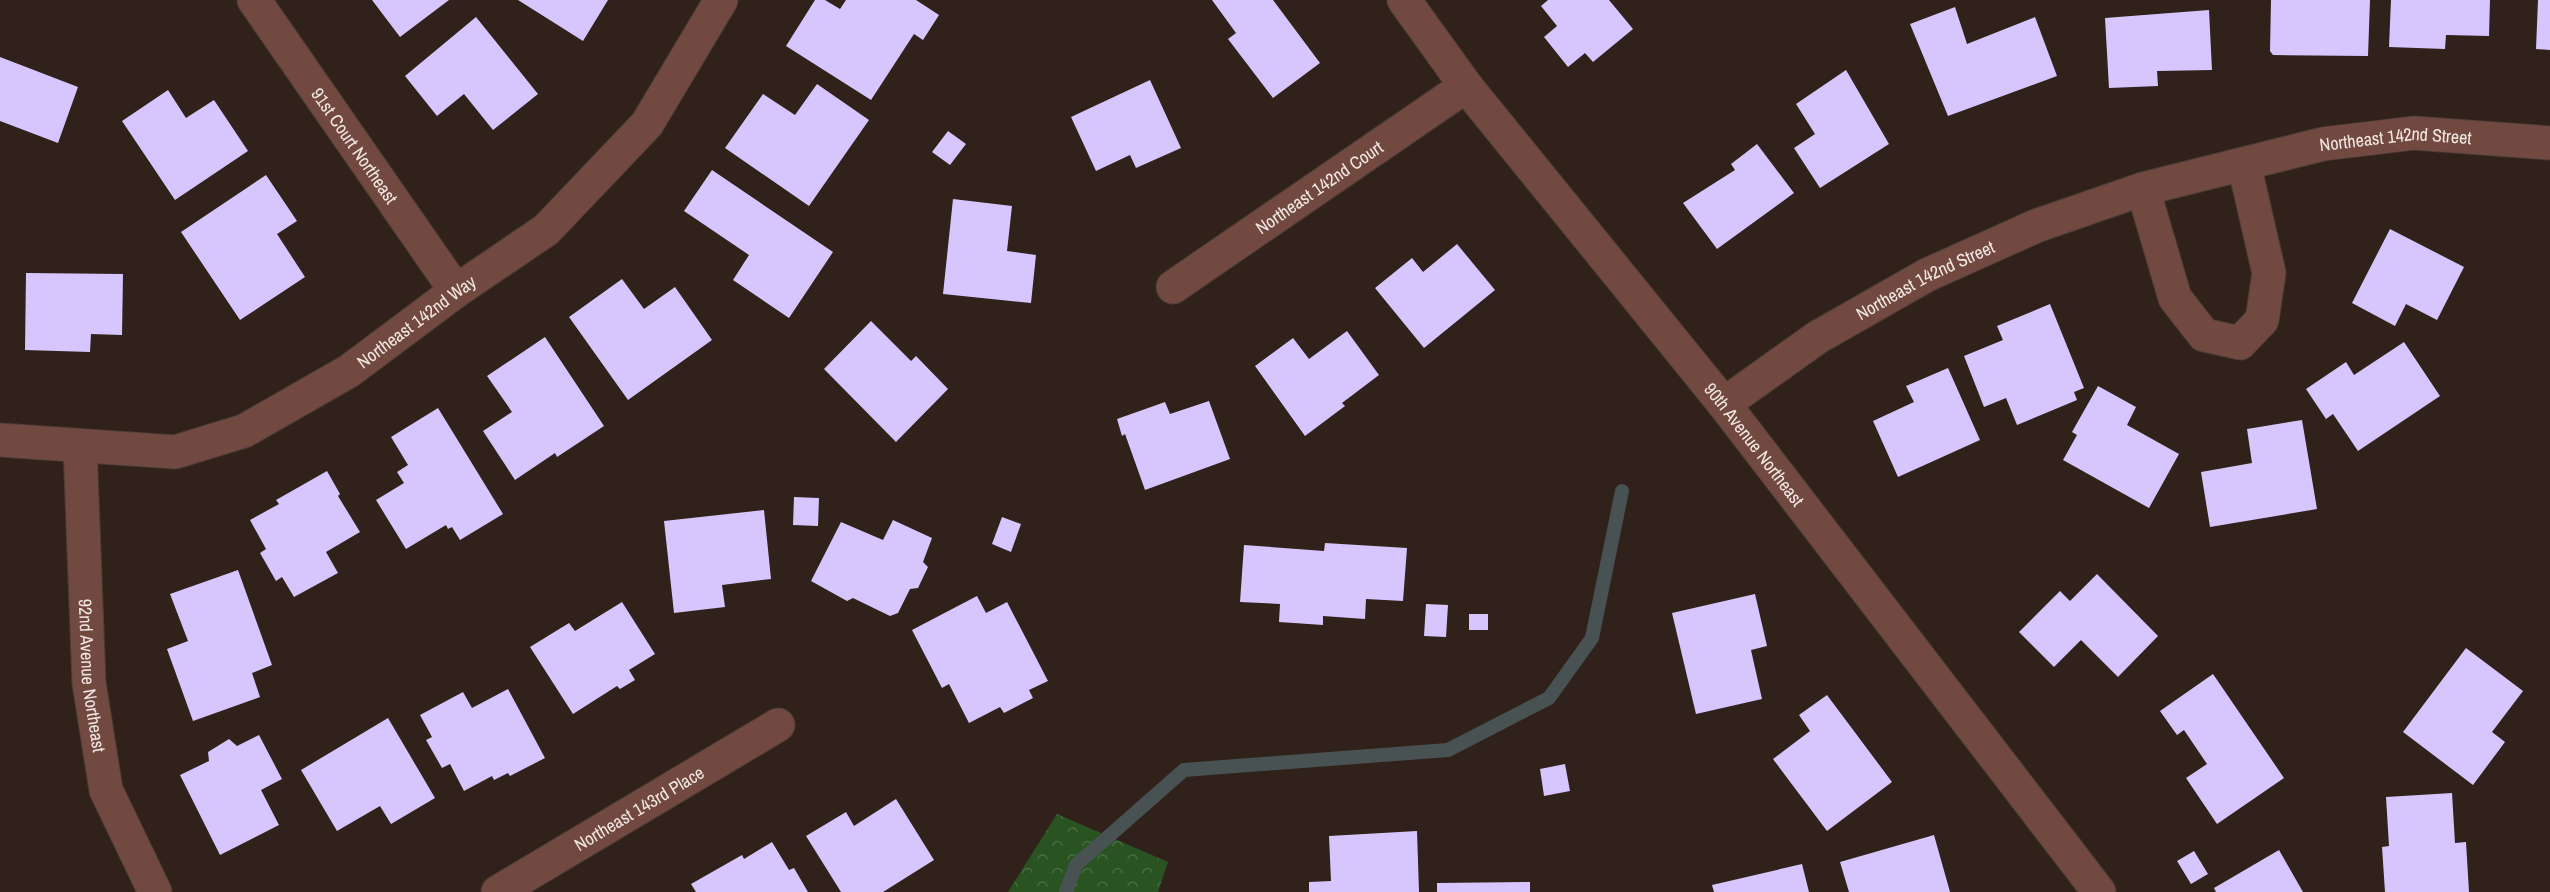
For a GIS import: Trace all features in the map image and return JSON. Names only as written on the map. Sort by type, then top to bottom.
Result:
[{"type":"street","name":"91st Court Northeast","points":[[254,0],[456,291]]},
{"type":"street","name":"Northeast 142nd Way","points":[[0,440],[175,452],[244,431],[349,371],[456,291],[546,230],[647,124],[721,0]]},
{"type":"street","name":"90th Avenue Northeast","points":[[1404,0],[1466,87],[1724,404],[2099,892]]},
{"type":"street","name":"Northeast 142nd Court","points":[[1173,287],[1466,87]]},
{"type":"street","name":"Northeast 142nd Street","points":[[1724,404],[1818,337],[1927,275],[2036,226],[2143,189],[2323,144],[2414,133],[2550,142]]},
{"type":"street","points":[[2143,189],[2175,298],[2204,335],[2240,343],[2262,320],[2269,273],[2244,164]]},
{"type":"street","name":"92nd Avenue Northeast","points":[[80,446],[89,683],[106,790],[155,892]]},
{"type":"street","name":"Northeast 143rd Place","points":[[498,892],[778,725]]},
{"type":"green space","points":[[1057,814],[1168,862],[1158,892],[1008,892]]},
{"type":"building","points":[[372,0],[449,0],[400,37]]},
{"type":"building","points":[[518,0],[608,0],[583,41]]},
{"type":"building","points":[[815,0],[825,0],[840,9],[846,0],[916,0],[939,15],[923,40],[914,34],[871,100],[786,46]]},
{"type":"building","points":[[1212,0],[1273,0],[1320,63],[1273,98],[1228,39],[1236,33]]},
{"type":"building","points":[[1548,0],[1609,0],[1633,29],[1593,62],[1585,53],[1568,67],[1544,37],[1557,26],[1541,6]]},
{"type":"building","points":[[2271,0],[2370,0],[2368,56],[2273,55],[2270,51]]},
{"type":"building","points":[[2391,0],[2490,0],[2489,36],[2446,35],[2445,49],[2389,47]]},
{"type":"building","points":[[2538,0],[2550,0],[2550,50],[2536,49]]},
{"type":"building","points":[[1955,7],[1967,44],[2035,17],[2057,76],[1948,116],[1910,24]]},
{"type":"building","points":[[2209,10],[2212,70],[2157,71],[2158,86],[2109,88],[2105,18]]},
{"type":"building","points":[[476,17],[538,94],[493,130],[464,94],[437,116],[405,76]]},
{"type":"building","points":[[0,57],[78,87],[58,143],[0,121]]},
{"type":"building","points":[[1846,70],[1889,144],[1820,188],[1794,148],[1815,134],[1796,104]]},
{"type":"building","points":[[1150,80],[1181,148],[1136,168],[1130,155],[1096,171],[1071,117]]},
{"type":"building","points":[[817,84],[869,120],[809,206],[725,148],[763,94],[795,115]]},
{"type":"building","points":[[168,90],[186,118],[214,100],[248,151],[175,200],[122,121]]},
{"type":"building","points":[[948,131],[966,144],[950,165],[932,152]]},
{"type":"building","points":[[1757,144],[1794,193],[1717,249],[1683,203],[1735,170],[1731,164]]},
{"type":"building","points":[[712,170],[833,252],[789,318],[733,280],[749,255],[684,211]]},
{"type":"building","points":[[266,175],[297,221],[277,234],[305,277],[240,320],[181,232]]},
{"type":"building","points":[[953,199],[1012,206],[1007,251],[1036,255],[1031,303],[943,294]]},
{"type":"building","points":[[2390,229],[2464,267],[2437,320],[2406,304],[2395,326],[2352,303]]},
{"type":"building","points":[[1457,244],[1495,290],[1424,348],[1375,288],[1412,258],[1423,272]]},
{"type":"building","points":[[26,273],[123,274],[122,335],[91,334],[90,352],[25,350]]},
{"type":"building","points":[[622,279],[644,309],[675,287],[712,340],[628,400],[569,317]]},
{"type":"building","points":[[2050,304],[2084,388],[2074,392],[2077,400],[2017,425],[2006,398],[1984,407],[1964,356],[2003,340],[1997,326]]},
{"type":"building","points":[[871,321],[911,361],[916,356],[948,389],[896,442],[824,369]]},
{"type":"building","points":[[1347,331],[1379,375],[1342,403],[1345,406],[1305,436],[1255,366],[1293,338],[1309,359]]},
{"type":"building","points":[[545,337],[604,426],[557,457],[555,453],[515,480],[483,431],[512,412],[487,376]]},
{"type":"building","points":[[2404,342],[2440,396],[2358,451],[2333,414],[2326,419],[2306,389],[2346,362],[2354,375]]},
{"type":"building","points":[[1948,368],[1980,440],[1898,477],[1873,421],[1914,402],[1906,386]]},
{"type":"building","points":[[2098,386],[2136,407],[2127,425],[2179,454],[2149,508],[2063,460],[2077,435],[2072,432]]},
{"type":"building","points":[[1209,401],[1230,459],[1145,490],[1125,434],[1122,436],[1117,419],[1165,402],[1170,414]]},
{"type":"building","points":[[438,408],[503,514],[460,540],[452,527],[448,529],[446,525],[406,549],[376,500],[404,483],[397,472],[408,465],[391,437]]},
{"type":"building","points":[[2302,420],[2317,509],[2210,527],[2201,472],[2252,463],[2247,429]]},
{"type":"building","points":[[327,471],[340,494],[338,496],[360,532],[326,552],[338,573],[294,597],[282,577],[276,581],[260,553],[266,549],[250,520],[279,504],[276,500]]},
{"type":"building","points":[[794,497],[819,498],[818,526],[793,525]]},
{"type":"building","points":[[764,510],[771,579],[722,585],[725,607],[674,613],[664,521]]},
{"type":"building","points":[[1002,517],[1021,524],[1011,552],[992,544]]},
{"type":"building","points":[[893,520],[932,538],[923,562],[928,567],[918,588],[910,589],[898,613],[890,616],[853,598],[847,601],[811,581],[841,522],[883,540]]},
{"type":"building","points":[[1325,543],[1407,548],[1403,601],[1366,599],[1365,619],[1323,616],[1323,625],[1279,622],[1280,604],[1240,602],[1244,545],[1324,551]]},
{"type":"building","points":[[238,570],[272,665],[252,673],[260,697],[193,721],[167,649],[188,641],[170,594]]},
{"type":"building","points":[[2097,574],[2158,636],[2118,677],[2081,640],[2054,667],[2019,632],[2060,591],[2070,601]]},
{"type":"building","points":[[1755,594],[1767,646],[1751,650],[1762,699],[1696,714],[1672,613]]},
{"type":"building","points":[[977,596],[986,613],[1007,602],[1048,681],[1029,690],[1033,698],[1004,713],[1000,707],[969,723],[949,684],[942,688],[912,630]]},
{"type":"building","points":[[622,602],[655,654],[629,670],[635,680],[620,689],[617,686],[573,714],[530,647],[569,623],[575,631]]},
{"type":"building","points":[[1426,604],[1448,605],[1446,637],[1424,636]]},
{"type":"building","points":[[1469,614],[1488,614],[1488,630],[1469,630]]},
{"type":"building","points":[[2466,648],[2523,691],[2492,732],[2505,742],[2473,785],[2403,732]]},
{"type":"building","points":[[2213,674],[2284,778],[2217,824],[2186,778],[2207,764],[2184,730],[2177,735],[2160,711]]},
{"type":"building","points":[[508,689],[545,758],[510,776],[508,773],[494,780],[492,776],[464,791],[450,764],[442,768],[426,740],[432,737],[420,715],[463,692],[472,708]]},
{"type":"building","points":[[1827,695],[1892,782],[1827,831],[1773,759],[1810,731],[1799,715]]},
{"type":"building","points":[[388,718],[435,798],[391,824],[380,806],[337,831],[301,770]]},
{"type":"building","points":[[259,735],[282,779],[261,790],[279,825],[220,855],[180,775],[209,761],[208,752],[229,739],[237,746]]},
{"type":"building","points":[[1565,764],[1570,791],[1544,796],[1540,769]]},
{"type":"building","points":[[2452,793],[2455,843],[2466,842],[2469,892],[2385,892],[2382,847],[2389,846],[2386,797]]},
{"type":"building","points":[[896,799],[934,860],[883,892],[841,892],[806,836],[846,812],[854,826]]},
{"type":"building","points":[[1417,831],[1419,892],[1309,892],[1309,882],[1331,881],[1329,836]]},
{"type":"building","points":[[1934,835],[1950,892],[1849,892],[1840,862]]},
{"type":"building","points":[[772,842],[789,870],[794,868],[808,892],[696,892],[691,884],[742,855],[744,859]]},
{"type":"building","points":[[2279,850],[2303,892],[2216,892],[2214,888]]},
{"type":"building","points":[[2194,851],[2208,874],[2191,884],[2177,861]]},
{"type":"building","points":[[1802,864],[1809,892],[1714,892],[1712,885]]},
{"type":"building","points":[[1530,882],[1530,892],[1437,892],[1437,883]]},
{"type":"waterway","points":[[1066,892],[1076,865],[1184,770],[1448,750],[1549,698],[1592,638],[1622,491]]}]
